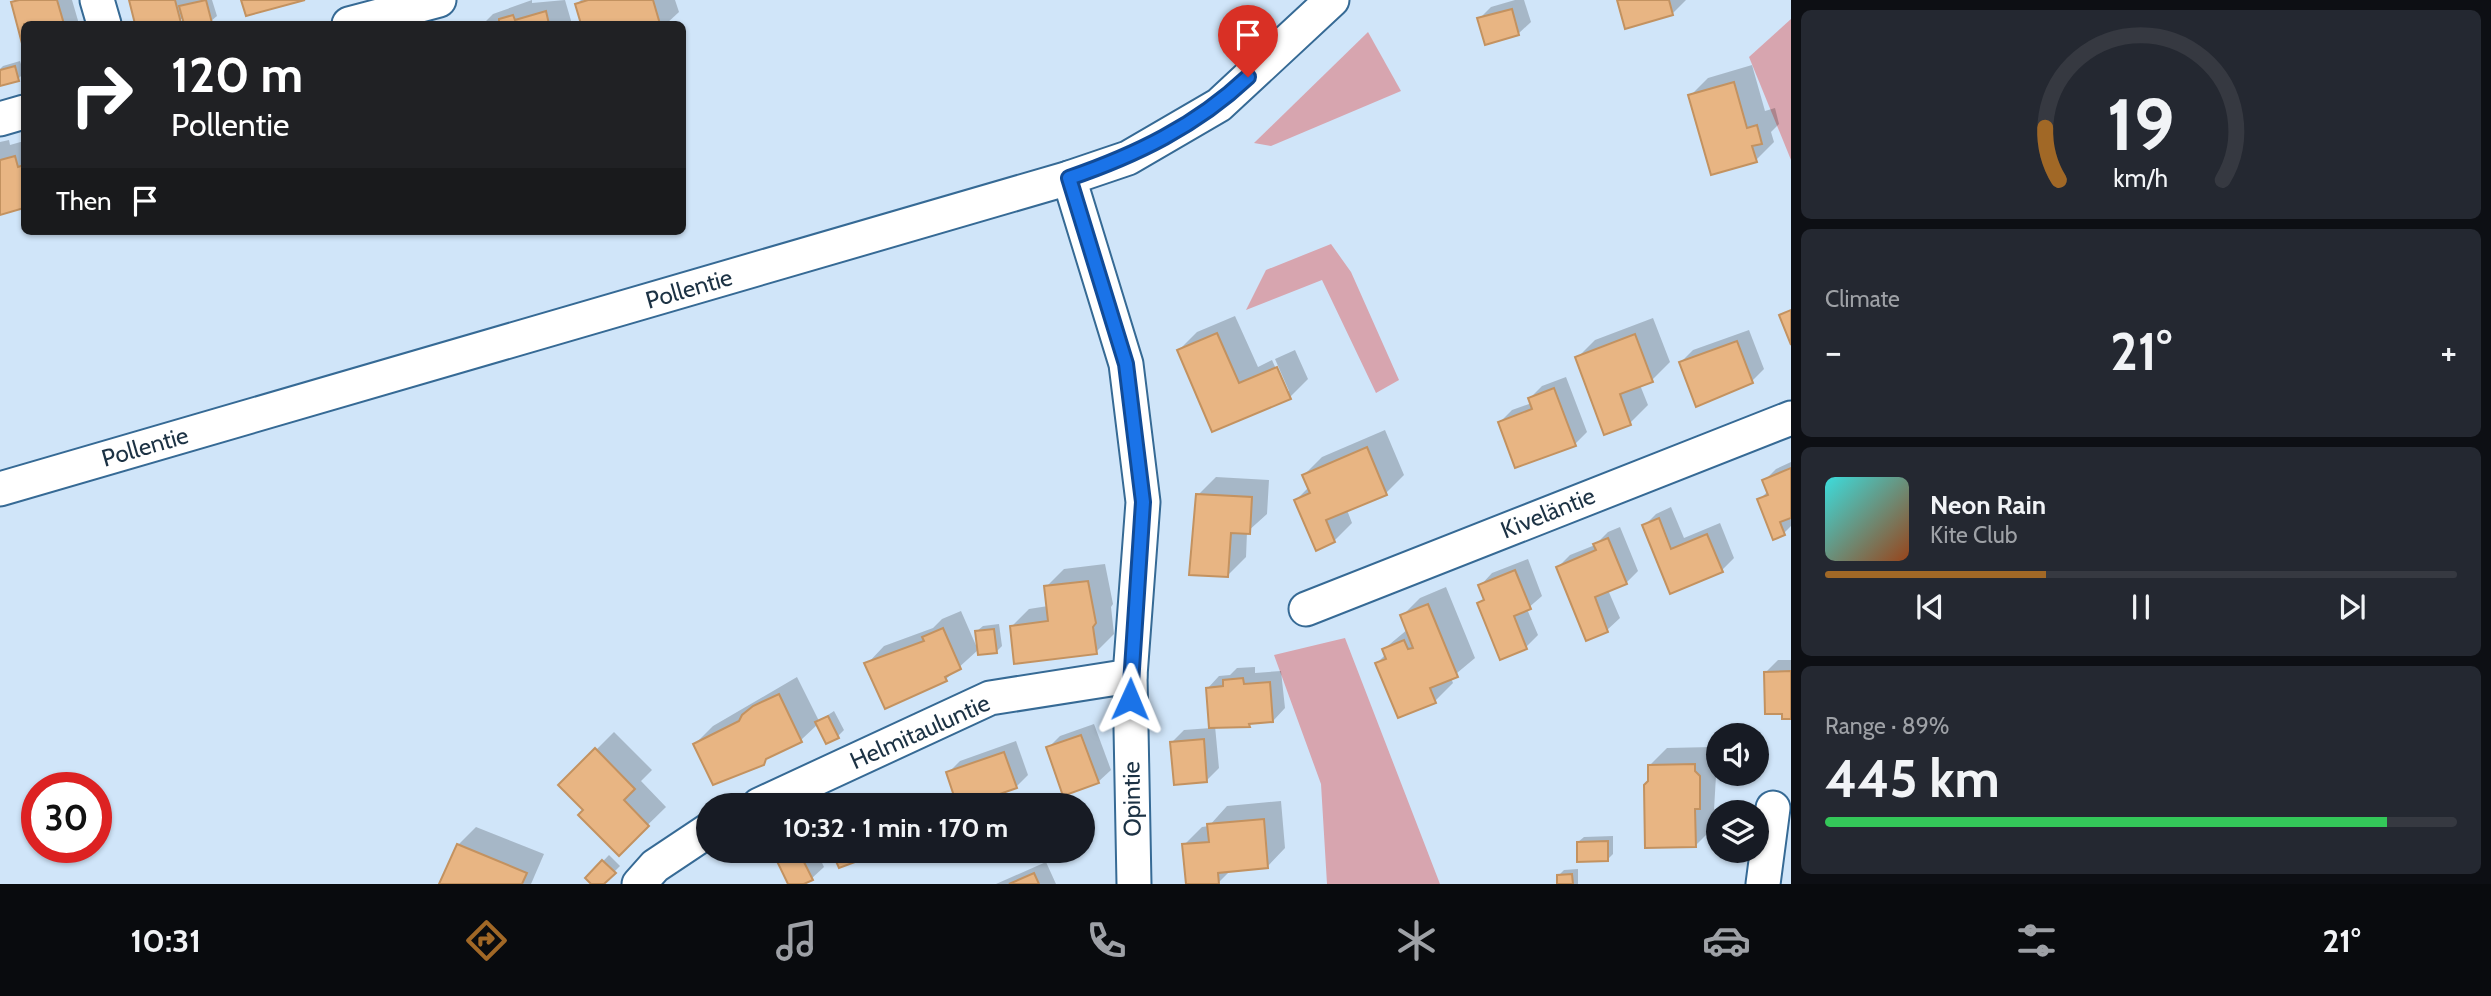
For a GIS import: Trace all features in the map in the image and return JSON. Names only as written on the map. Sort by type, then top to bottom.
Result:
[{"type":"street","points":[[97,0],[103,21]]},
{"type":"street","points":[[359,21],[439,0]]},
{"type":"street","name":"Pollentie","points":[[0,489],[1069,178],[1128,158],[1219,105],[1332,0]]},
{"type":"street","points":[[0,119],[21,113]]},
{"type":"street","name":"Opintie","points":[[1069,178],[1126,364],[1143,502],[1130,676],[1134,884]]},
{"type":"street","name":"Kiveläntie","points":[[1306,609],[1791,418]]},
{"type":"street","name":"Helmitauluntie","points":[[785,793],[990,698],[1130,676]]},
{"type":"street","points":[[1763,884],[1773,808]]},
{"type":"street","points":[[639,884],[655,866],[696,839]]},
{"type":"shaded area","points":[[1791,19],[1791,160],[1749,57]]},
{"type":"shaded area","points":[[1368,32],[1401,91],[1271,146],[1254,143]]},
{"type":"shaded area","points":[[1331,244],[1351,272],[1399,380],[1376,393],[1322,280],[1246,310],[1266,270]]},
{"type":"shaded area","points":[[1345,638],[1440,884],[1327,884],[1321,784],[1274,655]]},
{"type":"building","points":[[57,0],[63,21],[21,21],[21,40],[11,2]]},
{"type":"building","points":[[129,0],[175,0],[180,21],[134,21]]},
{"type":"building","points":[[206,0],[211,21],[183,21],[179,6]]},
{"type":"building","points":[[241,0],[305,0],[246,16]]},
{"type":"building","points":[[588,0],[653,0],[659,21],[580,21],[575,4]]},
{"type":"building","points":[[1617,0],[1669,0],[1673,15],[1625,29]]},
{"type":"building","points":[[1512,9],[1519,35],[1485,45],[1477,18]]},
{"type":"building","points":[[546,11],[548,21],[499,21],[499,19],[513,15],[515,20]]},
{"type":"building","points":[[15,66],[19,81],[0,86],[0,70]]},
{"type":"building","points":[[1734,82],[1747,128],[1757,125],[1762,144],[1752,146],[1757,162],[1711,175],[1688,95]]},
{"type":"building","points":[[15,156],[18,167],[21,166],[21,209],[0,215],[0,160]]},
{"type":"building","points":[[1791,310],[1791,345],[1779,315]]},
{"type":"building","points":[[1217,333],[1239,383],[1277,367],[1291,399],[1212,432],[1177,350]]},
{"type":"building","points":[[1635,334],[1653,382],[1620,394],[1631,425],[1604,435],[1575,357]]},
{"type":"building","points":[[1737,341],[1753,383],[1696,407],[1679,362]]},
{"type":"building","points":[[1554,388],[1576,446],[1515,468],[1498,422],[1532,409],[1528,398]]},
{"type":"building","points":[[1367,447],[1387,495],[1326,520],[1335,542],[1316,551],[1294,500],[1310,493],[1302,475]]},
{"type":"building","points":[[1791,468],[1791,518],[1780,522],[1785,535],[1773,540],[1757,499],[1768,495],[1762,480]]},
{"type":"building","points":[[1196,494],[1252,497],[1250,534],[1231,533],[1228,577],[1189,575]]},
{"type":"building","points":[[1659,518],[1671,549],[1707,534],[1723,572],[1670,594],[1642,525]]},
{"type":"building","points":[[1608,538],[1627,584],[1595,597],[1608,632],[1586,641],[1556,567],[1596,550],[1593,544]]},
{"type":"building","points":[[1515,570],[1531,609],[1514,616],[1527,649],[1500,660],[1477,603],[1484,600],[1478,585]]},
{"type":"building","points":[[1088,581],[1096,623],[1093,627],[1097,654],[1014,664],[1010,626],[1048,621],[1044,586]]},
{"type":"building","points":[[1428,604],[1458,677],[1430,688],[1436,703],[1398,718],[1375,663],[1386,659],[1382,649],[1404,640],[1408,649],[1413,648],[1400,615]]},
{"type":"building","points":[[943,628],[961,669],[945,677],[947,681],[885,709],[864,663],[924,641],[922,637]]},
{"type":"building","points":[[994,629],[997,653],[978,655],[975,631]]},
{"type":"building","points":[[1791,671],[1791,719],[1782,719],[1782,714],[1765,714],[1764,672]]},
{"type":"building","points":[[1243,678],[1244,684],[1270,682],[1273,722],[1249,724],[1250,727],[1209,728],[1206,688],[1223,686],[1223,680]]},
{"type":"building","points":[[779,694],[802,742],[766,759],[764,765],[713,785],[693,744],[739,721],[753,706]]},
{"type":"building","points":[[828,716],[839,738],[826,744],[815,722]]},
{"type":"building","points":[[1081,735],[1099,783],[1071,793],[1062,793],[1046,747]]},
{"type":"building","points":[[1204,739],[1207,782],[1174,785],[1170,742]]},
{"type":"building","points":[[595,748],[635,789],[624,800],[649,826],[619,856],[578,815],[583,810],[558,785]]},
{"type":"building","points":[[1004,752],[1017,788],[1003,793],[953,793],[946,772]]},
{"type":"building","points":[[1695,764],[1695,771],[1700,776],[1700,809],[1695,809],[1696,847],[1645,848],[1644,785],[1648,781],[1648,765]]},
{"type":"building","points":[[1264,819],[1268,868],[1218,873],[1219,884],[1186,884],[1182,844],[1209,842],[1207,824]]},
{"type":"building","points":[[1608,841],[1608,861],[1577,862],[1577,842]]},
{"type":"building","points":[[457,844],[527,873],[522,884],[439,884]]},
{"type":"building","points":[[602,860],[616,873],[604,884],[591,884],[585,878]]},
{"type":"building","points":[[778,863],[804,863],[813,880],[804,884],[788,884]]},
{"type":"building","points":[[837,863],[852,863],[839,868]]},
{"type":"building","points":[[1034,873],[1039,884],[1009,884]]},
{"type":"building","points":[[1572,874],[1573,884],[1557,884],[1557,875]]},
{"type":"route","points":[[1130,699],[1130,666],[1143,502],[1126,364],[1069,178],[1128,158],[1155,144],[1219,105],[1248,77]]}]
